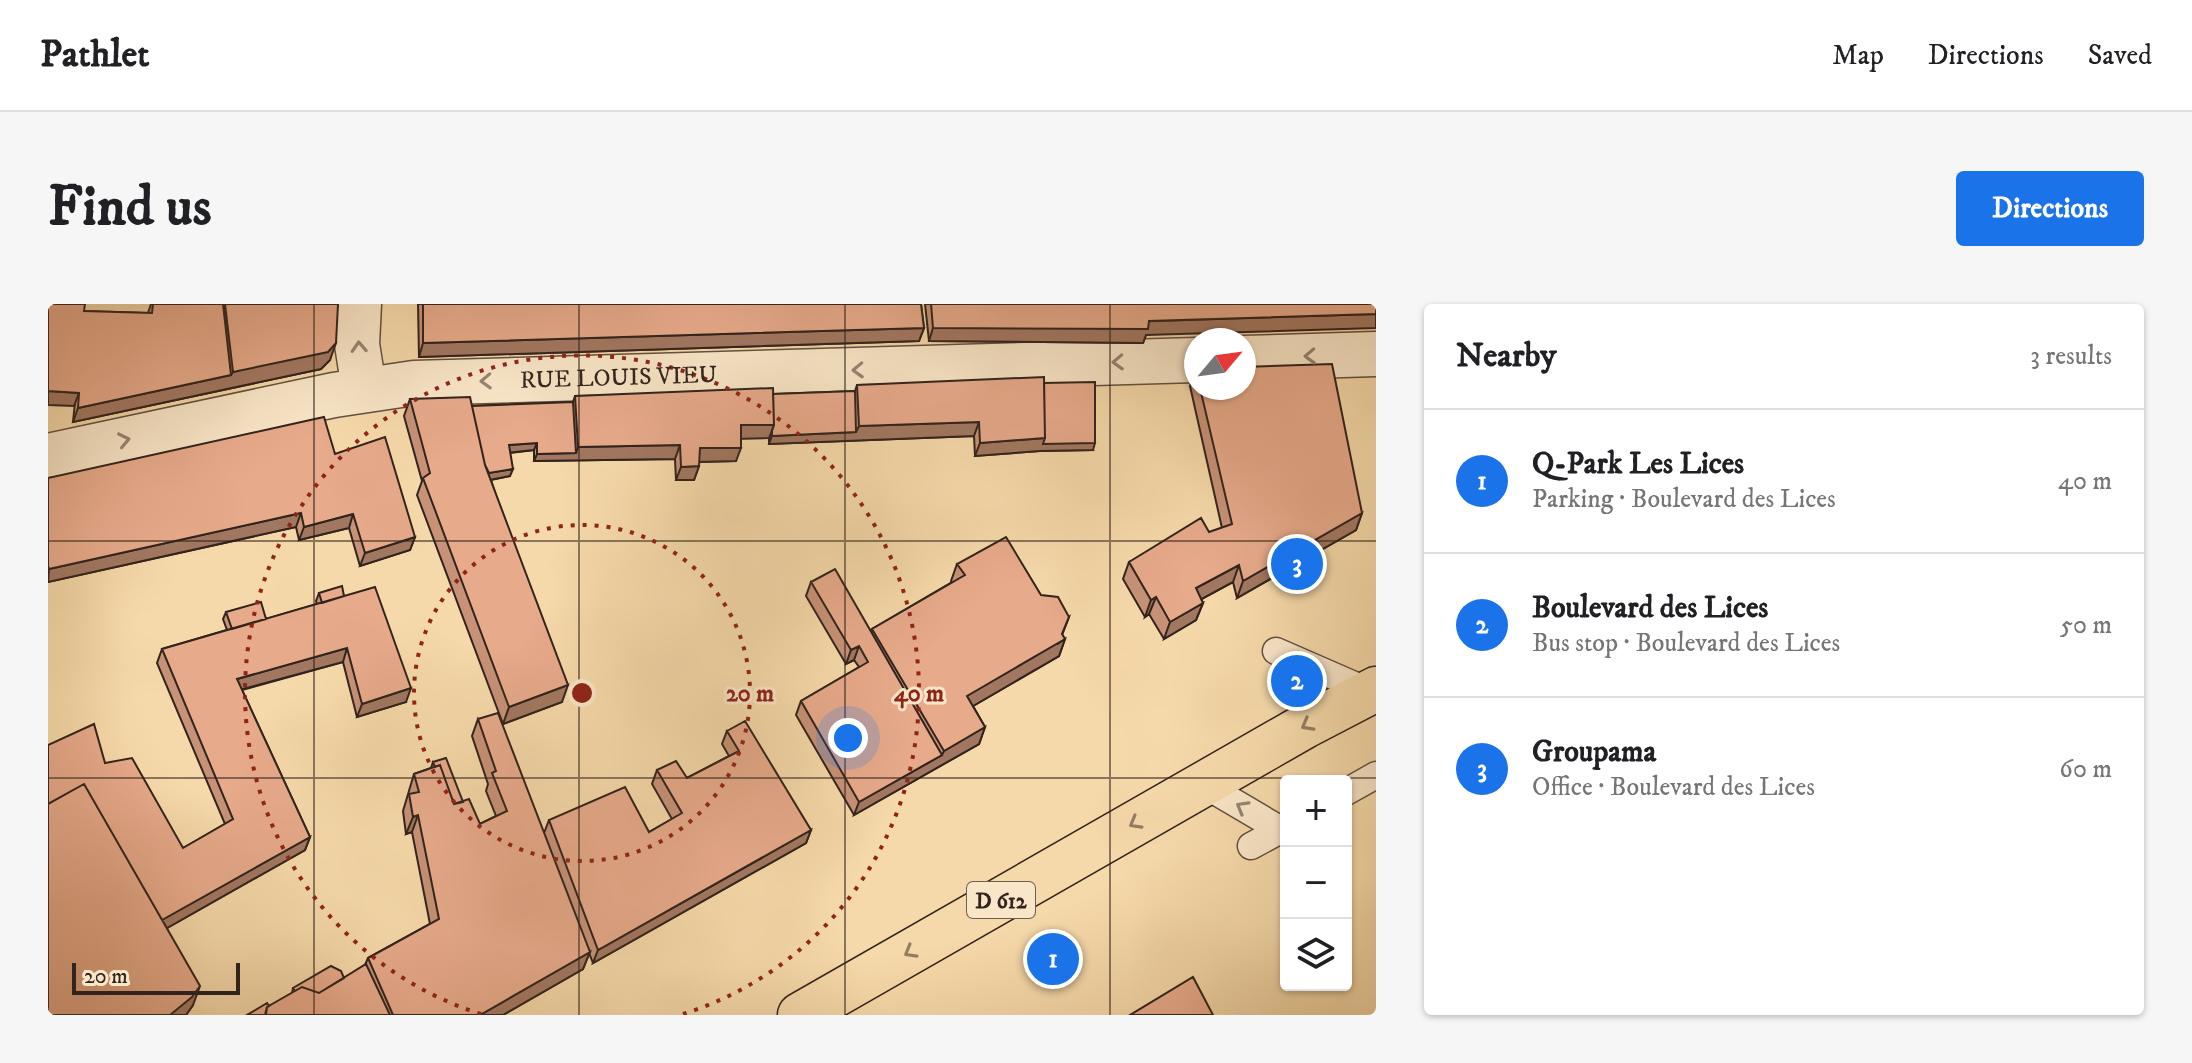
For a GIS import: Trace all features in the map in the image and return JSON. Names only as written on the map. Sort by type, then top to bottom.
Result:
[{"type":"main road","name":"D 612","points":[[800,1015],[1373,690]]},
{"type":"street","points":[[359,304],[357,344],[364,389]]},
{"type":"street","points":[[1256,358],[1376,354]]},
{"type":"street","name":"RUE LOUIS VIEU","points":[[48,456],[364,389],[414,383],[1184,360]]},
{"type":"lane","points":[[1276,651],[1373,690]]},
{"type":"lane","points":[[1352,789],[1376,775]]},
{"type":"lane","points":[[1203,784],[1280,826]]},
{"type":"lane","points":[[1251,846],[1280,830]]},
{"type":"building","points":[[48,304],[85,304],[84,311],[152,313],[153,304],[223,304],[231,375],[78,408],[79,393],[48,391]]},
{"type":"building","points":[[225,304],[338,304],[336,343],[328,352],[233,372]]},
{"type":"building","points":[[423,304],[921,304],[924,328],[423,343]]},
{"type":"building","points":[[931,304],[1376,304],[1376,314],[1149,321],[1148,329],[933,328]]},
{"type":"building","points":[[1332,364],[1362,513],[1243,581],[1239,565],[1196,588],[1203,603],[1170,622],[1156,597],[1151,600],[1129,562],[1201,518],[1209,532],[1232,524],[1203,400],[1256,400],[1256,367]]},
{"type":"building","points":[[1044,377],[1045,438],[980,443],[979,422],[859,426],[857,385]]},
{"type":"building","points":[[1095,382],[1095,443],[1043,444],[1044,383]]},
{"type":"building","points":[[773,388],[774,425],[741,425],[741,448],[700,448],[699,466],[681,467],[680,445],[578,447],[575,396]]},
{"type":"building","points":[[855,391],[856,432],[772,436],[773,394]]},
{"type":"building","points":[[470,397],[485,465],[568,685],[509,707],[423,478],[430,473],[410,399]]},
{"type":"building","points":[[573,402],[576,453],[537,454],[537,443],[509,445],[513,469],[489,473],[472,406]]},
{"type":"building","points":[[324,417],[335,454],[385,437],[415,537],[365,553],[353,514],[304,527],[301,513],[49,569],[48,478]]},
{"type":"building","points":[[1006,537],[1041,595],[1058,597],[1069,617],[1062,634],[1065,639],[967,696],[985,727],[944,751],[872,629],[965,575],[957,564]]},
{"type":"building","points":[[835,569],[942,755],[859,802],[801,701],[868,662],[859,646],[851,650],[811,582]]},
{"type":"building","points":[[342,586],[344,596],[322,603],[319,593]]},
{"type":"building","points":[[375,587],[411,688],[362,704],[347,648],[237,679],[310,837],[162,920],[84,784],[48,804],[48,745],[94,724],[105,763],[132,758],[183,848],[233,819],[162,649]]},
{"type":"building","points":[[261,602],[266,619],[232,629],[226,612]]},
{"type":"building","points":[[498,713],[590,952],[480,1015],[393,1015],[368,958],[439,919],[418,815],[413,817],[409,794],[419,792],[414,774],[440,765],[454,804],[469,799],[480,824],[507,811],[492,773],[496,771],[478,719]]},
{"type":"building","points":[[745,721],[811,830],[598,950],[549,820],[625,787],[649,832],[682,813],[657,770],[676,761],[687,778],[739,751],[727,731]]},
{"type":"building","points":[[446,758],[463,802],[454,804],[440,765],[435,767],[433,762]]},
{"type":"building","points":[[84,784],[200,986],[170,1015],[48,1015],[48,804]]},
{"type":"building","points":[[366,964],[390,1015],[266,1015],[267,1007],[302,987],[319,993]]},
{"type":"building","points":[[331,966],[341,971],[344,978],[319,993],[302,987],[295,991],[293,988]]},
{"type":"building","points":[[1193,977],[1213,1015],[1130,1015]]},
{"type":"building","points":[[267,1003],[269,1006],[265,1015],[247,1015]]},
{"type":"place","name":"Groupama","points":[[1297,564]]},
{"type":"place","name":"Boulevard des Lices","points":[[1297,681]]},
{"type":"place","name":"Q-Park Les Lices","points":[[1053,959]]}]
